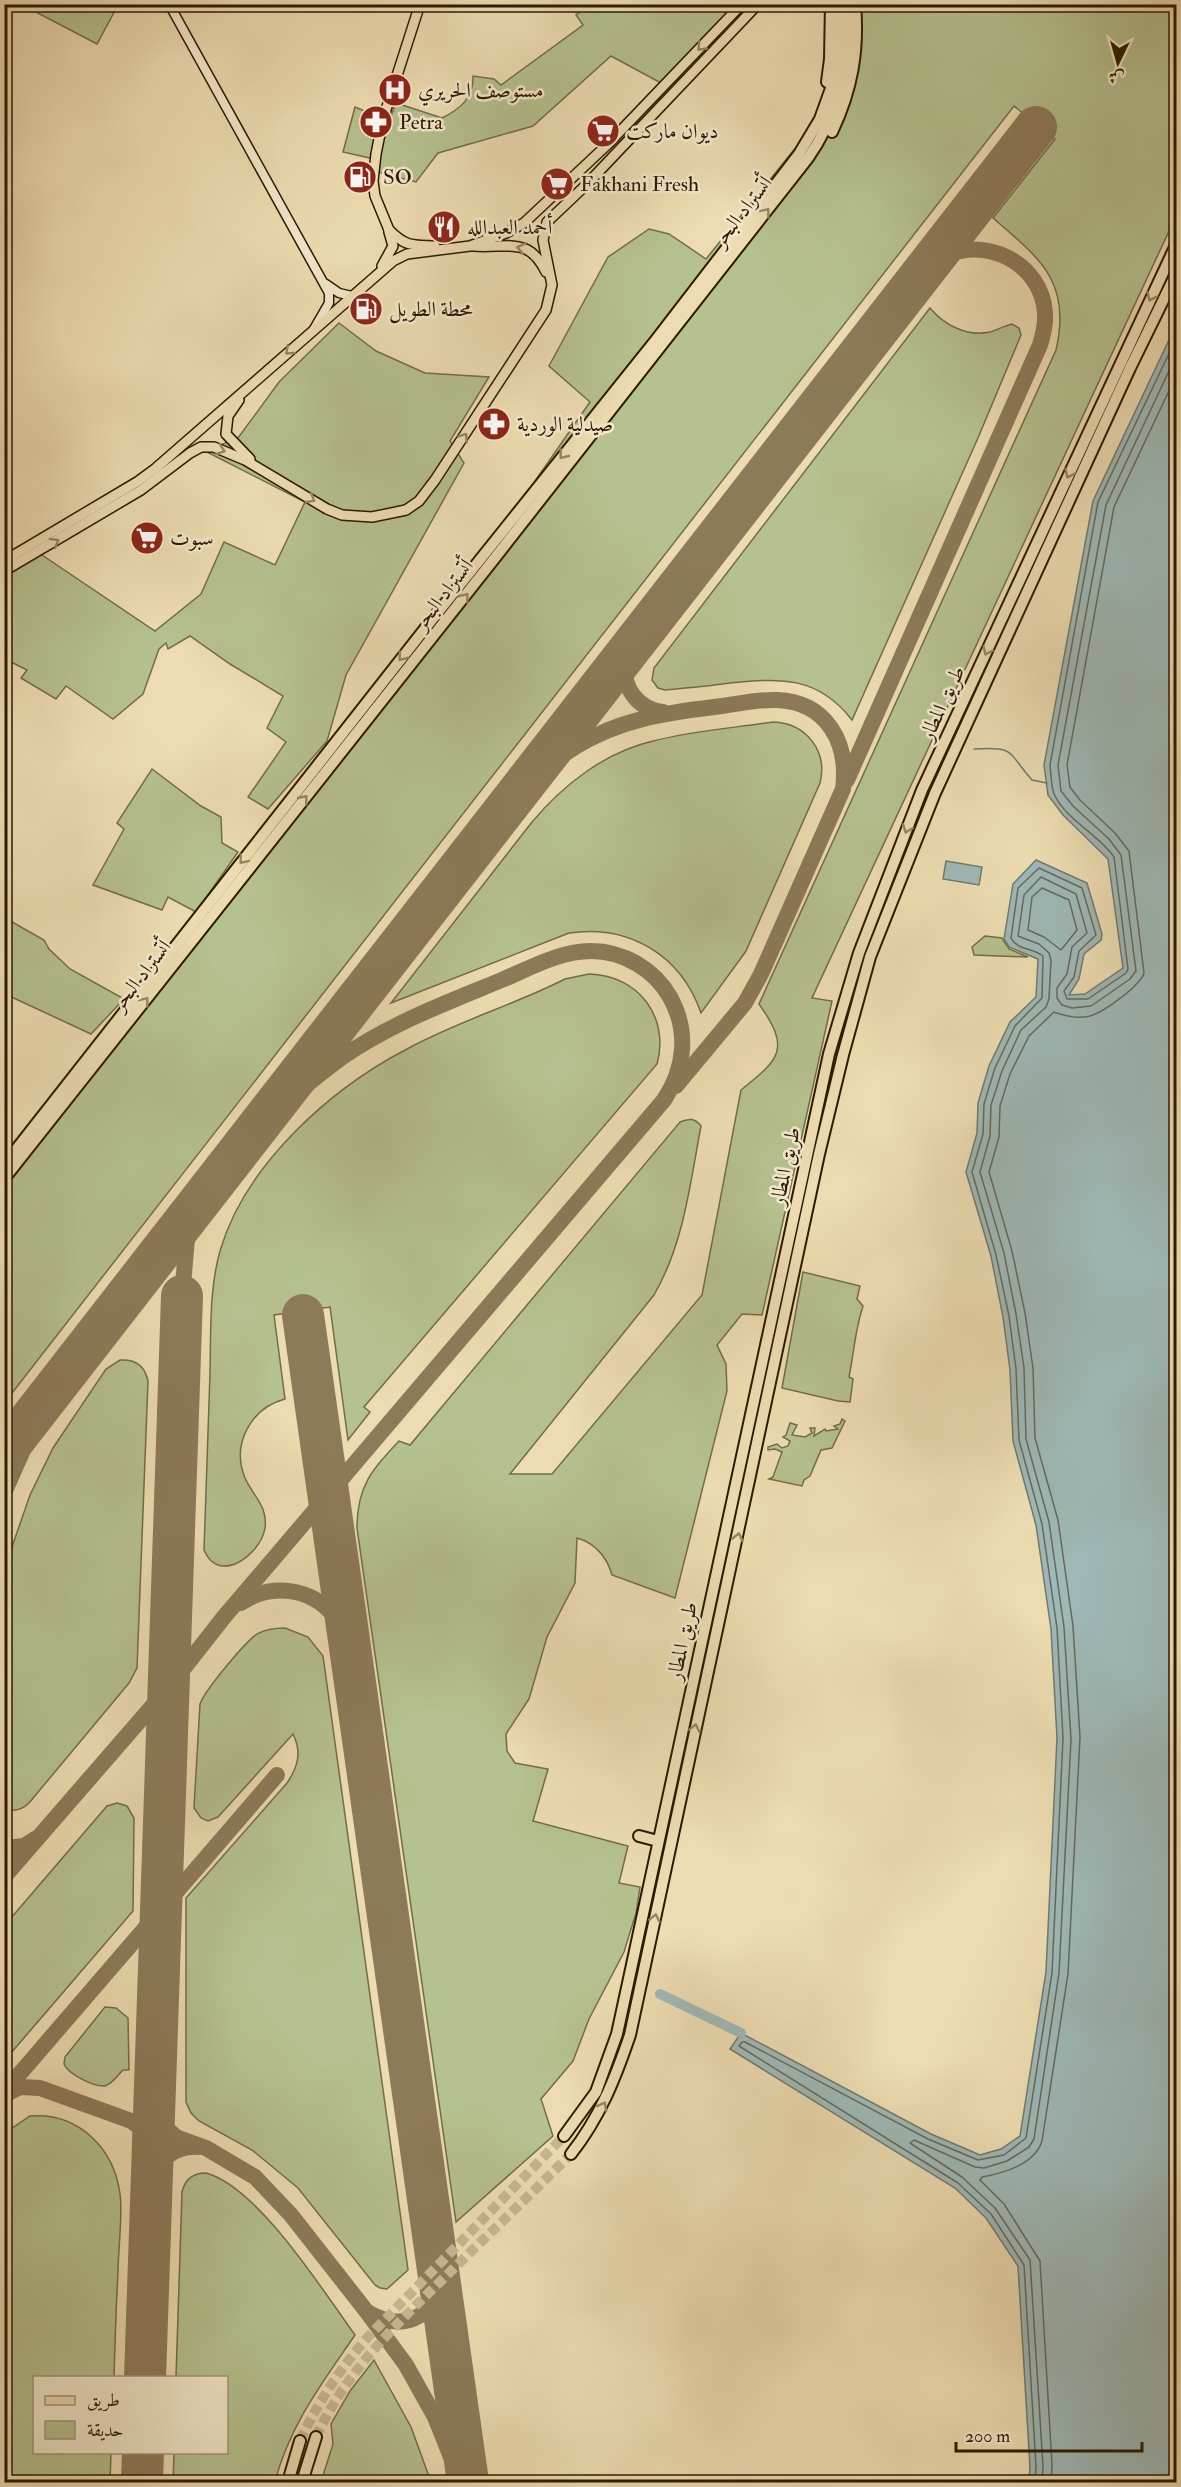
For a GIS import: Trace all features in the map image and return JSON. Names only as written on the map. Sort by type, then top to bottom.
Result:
[{"type":"highway","points":[[783,175],[787,163],[816,114],[824,92],[830,59],[831,4]]},
{"type":"highway","name":"أتستراد البحر","points":[[4,1165],[783,175],[810,137],[825,107],[838,58],[839,4]]},
{"type":"highway","name":"أتستراد البحر","points":[[4,1179],[284,823],[424,650],[808,158],[832,114],[844,73],[848,43],[847,4]]},
{"type":"highway","points":[[784,189],[793,185],[817,157],[843,109],[852,80],[856,56],[855,4]]},
{"type":"highway","name":"طريق المطار","points":[[564,2136],[596,2092],[617,2034],[829,1054],[859,953],[922,790],[1176,244]]},
{"type":"highway","name":"طريق المطار","points":[[571,2154],[592,2126],[608,2097],[630,2035],[819,1154],[870,957],[935,794],[1130,368],[1176,274]]},
{"type":"highway","points":[[639,1836],[658,1841]]},
{"type":"highway","points":[[302,2482],[316,2437]]},
{"type":"highway","points":[[288,2482],[300,2441]]},
{"type":"main road","points":[[169,4],[323,282],[330,300],[314,329]]},
{"type":"main road","points":[[375,275],[392,252],[393,246],[375,196],[373,181],[376,154],[383,119],[420,4]]},
{"type":"main road","points":[[470,246],[524,224],[608,144],[742,4]]},
{"type":"main road","points":[[4,572],[141,490],[201,447],[218,448],[261,468],[327,509],[342,515],[358,518],[380,517],[412,507],[435,480],[546,310],[552,285],[543,240],[547,222],[586,186],[758,4]]},
{"type":"main road","points":[[389,230],[401,242],[408,245],[451,248]]},
{"type":"main road","points":[[4,561],[148,475],[375,275],[406,254],[470,246],[526,248],[539,259],[552,285]]},
{"type":"main road","points":[[323,282],[339,293],[352,296]]},
{"type":"main road","points":[[247,388],[228,416],[226,434],[233,444],[261,468]]},
{"type":"green space","points":[[35,4],[118,5],[97,44],[32,10]]},
{"type":"green space","points":[[608,4],[740,5],[661,83],[611,56],[533,126],[438,153],[416,182],[378,172],[374,159],[343,152],[355,107],[389,121],[396,103],[442,118],[465,102],[471,91],[473,76],[494,79],[501,85],[583,25],[576,15],[590,6],[597,5],[605,8]]},
{"type":"green space","points":[[832,5],[1176,5],[1176,216],[812,998],[832,1001],[762,1315],[742,1314],[717,1345],[726,1364],[727,1391],[675,1598],[612,1575],[607,1562],[599,1552],[589,1543],[577,1538],[575,1583],[547,1637],[529,1699],[506,1734],[507,1751],[515,1763],[548,1769],[533,1821],[628,1846],[619,1883],[640,1887],[636,1913],[624,1952],[589,2019],[573,2061],[541,2099],[553,2136],[456,2222],[357,1528],[363,1490],[381,1461],[399,1441],[410,1445],[680,1122],[689,1119],[701,1126],[685,1213],[672,1255],[654,1295],[510,1474],[552,1474],[702,1295],[741,1090],[765,1070],[777,1052],[778,1043],[775,1032],[759,1004],[1056,350],[1060,326],[1059,306],[1055,288],[1048,273],[1024,246],[993,218],[1055,139],[1014,106],[5,1402],[5,1180],[423,642],[590,402],[549,366],[608,257],[649,229],[669,234],[706,259],[801,141],[814,119],[829,78]]},
{"type":"green space","points":[[930,308],[942,320],[965,331],[990,332],[1012,324],[1019,328],[1021,335],[978,438],[852,720],[826,695],[797,683],[766,680],[665,690],[658,688],[652,680],[654,668]]},
{"type":"green space","points":[[339,323],[376,351],[425,373],[489,377],[450,441],[464,463],[346,675],[327,741],[268,809],[248,797],[286,742],[267,728],[283,696],[230,664],[190,636],[168,649],[166,643],[159,649],[143,694],[113,719],[66,686],[56,699],[21,678],[27,670],[5,659],[5,561],[36,551],[155,631],[201,594],[224,542],[275,565],[305,502],[205,451],[238,438],[279,382]]},
{"type":"green space","points":[[773,722],[795,727],[812,741],[821,760],[820,783],[746,951],[701,1013],[680,975],[650,948],[632,939],[591,931],[569,933],[391,1003],[532,822],[571,783],[602,762],[635,746],[698,732]]},
{"type":"green space","points":[[152,769],[201,806],[221,817],[222,843],[238,852],[196,912],[168,897],[162,910],[93,885],[124,829],[117,823]]},
{"type":"green space","points":[[5,918],[44,940],[49,949],[70,969],[124,999],[91,1034],[5,994]]},
{"type":"green space","points":[[985,936],[1002,938],[1009,949],[1028,957],[974,955],[972,947]]},
{"type":"green space","points":[[589,974],[607,976],[622,982],[646,1002],[659,1030],[660,1047],[657,1064],[364,1407],[370,1412],[348,1440],[330,1307],[274,1315],[285,1399],[262,1410],[254,1419],[247,1429],[241,1453],[241,1465],[245,1478],[262,1507],[265,1528],[256,1547],[239,1562],[229,1566],[219,1565],[211,1560],[204,1550],[212,1296],[220,1251],[232,1219],[249,1189],[294,1133],[349,1085],[378,1066],[446,1030],[565,979]]},
{"type":"green space","points":[[803,1272],[860,1286],[857,1299],[863,1306],[856,1332],[849,1377],[853,1379],[850,1402],[782,1388]]},
{"type":"green space","points":[[120,1360],[138,1364],[148,1381],[137,1668],[129,1683],[29,1803],[18,1810],[4,1809],[4,1589],[13,1544],[30,1495],[53,1448],[106,1369]]},
{"type":"green space","points":[[842,1419],[845,1421],[832,1448],[821,1450],[810,1476],[804,1480],[802,1486],[769,1479],[773,1477],[782,1452],[775,1449],[768,1450],[768,1447],[777,1444],[782,1448],[788,1446],[790,1441],[783,1437],[790,1423],[797,1425],[792,1435],[805,1437],[812,1433],[810,1428],[815,1428],[814,1436],[825,1429],[826,1431],[838,1429],[834,1426],[840,1424]]},
{"type":"green space","points":[[285,1628],[308,1637],[323,1656],[408,2270],[387,2289],[375,2285],[298,2188],[252,2150],[199,2121],[191,2113],[186,2102],[186,1898],[287,1783],[298,1759],[293,1734],[218,1817],[208,1821],[201,1818],[194,1808],[200,1704],[217,1678],[251,1639],[264,1631]]},
{"type":"green space","points":[[117,1803],[127,1806],[134,1818],[133,1911],[5,2060],[5,1925],[107,1806]]},
{"type":"green space","points":[[105,2007],[116,2008],[128,2018],[129,2070],[123,2070],[108,2085],[100,2086],[82,2079],[64,2064],[65,2057]]},
{"type":"green space","points":[[30,2116],[47,2116],[63,2120],[91,2136],[102,2148],[116,2177],[121,2212],[114,2376],[33,2376],[33,2454],[111,2454],[110,2482],[5,2482],[5,2133]]},
{"type":"green space","points":[[206,2173],[226,2182],[247,2198],[268,2219],[308,2268],[355,2335],[319,2387],[298,2423],[275,2482],[173,2482],[174,2454],[228,2454],[228,2376],[176,2376],[182,2192],[190,2178]]},
{"type":"green space","points":[[374,2360],[411,2427],[431,2482],[321,2482],[333,2444],[331,2424],[350,2391]]},
{"type":"water","points":[[1176,325],[1176,2482],[1029,2482],[1018,2266],[986,2218],[955,2188],[730,2049],[741,2033],[931,2134],[980,2155],[1001,2149],[1020,2136],[1046,1972],[1057,1738],[1051,1629],[1036,1525],[1013,1441],[1010,1370],[1003,1317],[991,1256],[966,1172],[977,1133],[978,1103],[989,1066],[1010,1022],[1036,997],[1038,959],[1009,947],[1004,939],[1013,884],[1036,860],[1087,883],[1102,934],[1101,940],[1084,954],[1079,979],[1069,995],[1085,994],[1123,968],[1108,859],[1063,815],[1048,795],[1044,765],[1093,501]]},
{"type":"water","points":[[946,861],[982,867],[979,885],[943,879]]},
{"type":"waterway","points":[[974,749],[1004,750],[1014,757],[1032,780],[1047,783]]},
{"type":"waterway","points":[[660,1994],[741,2033]]},
{"type":"taxiway","points":[[847,780],[1040,345],[1045,325],[1041,295],[1034,280],[1022,267],[1008,258],[975,249],[958,251],[938,260],[920,276]]},
{"type":"taxiway","points":[[638,638],[625,664],[626,682],[640,703],[663,712]]},
{"type":"taxiway","points":[[495,822],[532,782],[563,755],[608,730],[642,719],[695,709],[777,700],[809,708],[831,728],[842,756],[843,789],[761,974],[745,1003],[676,1086]]},
{"type":"taxiway","points":[[4,1877],[169,1687],[224,1617],[664,1100],[676,1075],[682,1049],[682,1036],[676,1010],[670,997],[655,978],[626,958],[591,951],[547,960],[421,1014],[380,1034],[341,1058],[277,1112],[226,1168]]},
{"type":"taxiway","points":[[182,1296],[189,1216]]},
{"type":"taxiway","points":[[4,1493],[31,1432],[56,1386]]},
{"type":"taxiway","points":[[241,1603],[252,1597],[277,1591],[290,1591],[314,1599],[325,1606],[337,1620],[351,1654]]},
{"type":"taxiway","points":[[4,2092],[277,1775]]},
{"type":"taxiway","points":[[4,1848],[24,1846],[35,1839]]},
{"type":"taxiway","points":[[4,2095],[20,2087],[40,2088],[206,2148],[255,2177],[291,2215],[406,2365],[435,2417],[461,2482]]},
{"type":"taxiway","points":[[155,2097],[159,2118],[173,2134]]},
{"type":"taxiway","points":[[134,2123],[147,2137],[153,2155]]},
{"type":"taxiway","points":[[152,2180],[159,2166],[169,2155],[183,2148],[199,2147]]},
{"type":"taxiway","points":[[369,2313],[387,2320],[413,2319],[428,2308],[437,2286],[438,2271]]},
{"type":"runway","points":[[4,1453],[1036,127]]},
{"type":"runway","points":[[145,2376],[182,1296]]},
{"type":"runway","points":[[303,1315],[468,2482]]},
{"type":"runway","points":[[142,2482],[143,2454]]},
{"type":"tunnel","points":[[300,2441],[330,2387],[367,2338],[564,2136]]},
{"type":"tunnel","points":[[316,2437],[343,2390],[375,2348],[571,2154]]},
{"type":"place","name":"مستوصف الحريري","points":[[395,90]]},
{"type":"place","name":"Petra","points":[[376,122]]},
{"type":"place","name":"ديوان ماركت","points":[[603,131]]},
{"type":"place","name":"SO","points":[[360,177]]},
{"type":"place","name":"Fakhani Fresh","points":[[557,184]]},
{"type":"place","name":"أحمد العبدالله","points":[[444,227]]},
{"type":"place","name":"محطة الطويل","points":[[366,309]]},
{"type":"place","name":"صيدلية الوردية","points":[[494,424]]},
{"type":"place","name":"سبوت","points":[[147,538]]}]
